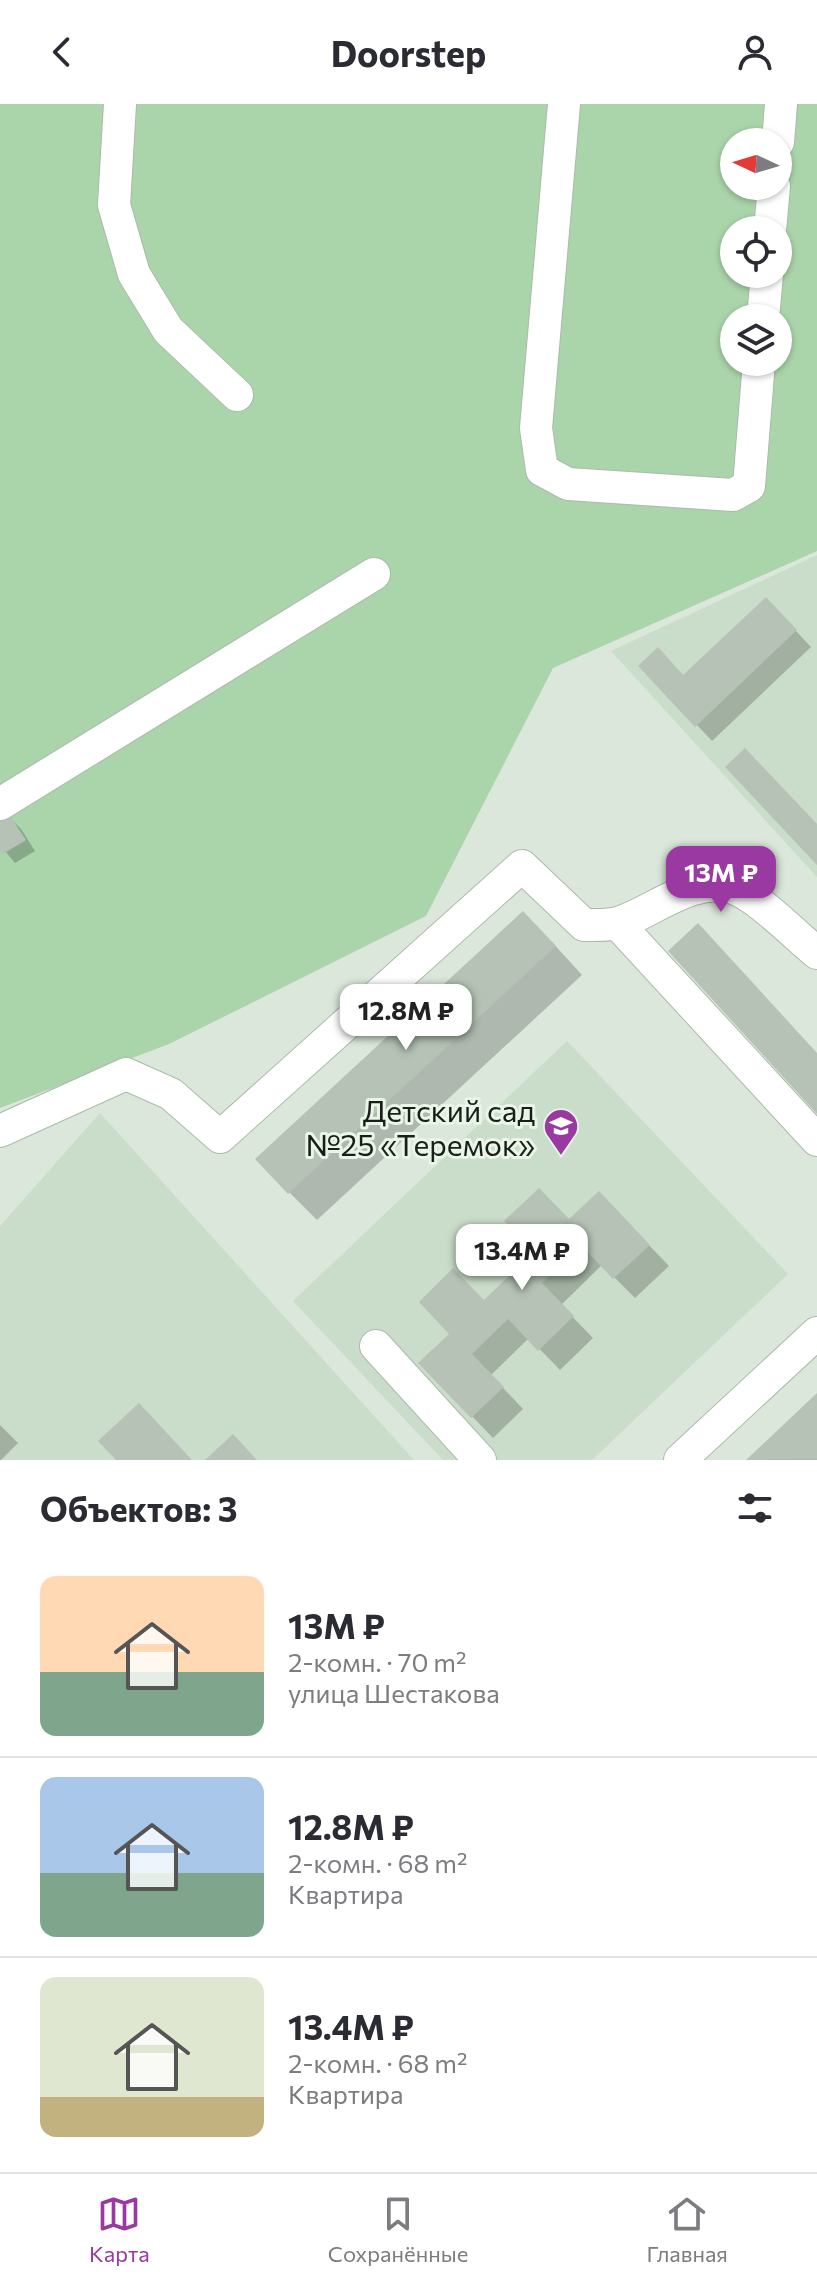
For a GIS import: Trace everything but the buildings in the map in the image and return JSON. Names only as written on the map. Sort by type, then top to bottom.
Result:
[{"type":"street","points":[[120,104],[114,205],[134,274],[168,330],[237,395]]},
{"type":"street","points":[[564,104],[536,428],[542,470],[568,484],[733,495],[749,486],[758,376]]},
{"type":"street","points":[[779,128],[781,104]]},
{"type":"street","points":[[0,804],[374,574]]},
{"type":"street","points":[[0,1131],[126,1074],[171,1094],[220,1137],[522,866],[584,925],[618,924],[685,892],[713,885],[734,888],[750,897],[817,953]]},
{"type":"street","points":[[618,924],[817,1140]]},
{"type":"street","points":[[680,1460],[817,1333]]},
{"type":"street","points":[[376,1346],[480,1460]]},
{"type":"shaded area","points":[[817,555],[817,877],[611,651]]},
{"type":"shaded area","name":"Детский сад №25 «Теремок»","points":[[567,1041],[788,1274],[592,1460],[443,1460],[293,1301]]},
{"type":"shaded area","points":[[100,1113],[414,1460],[0,1460],[0,1226]]},
{"type":"green space","points":[[0,104],[817,104],[817,551],[553,668],[426,916],[169,1044],[0,1108]]},
{"type":"place","name":"Детский сад №25 «Теремок»","points":[[561,1157]]}]
